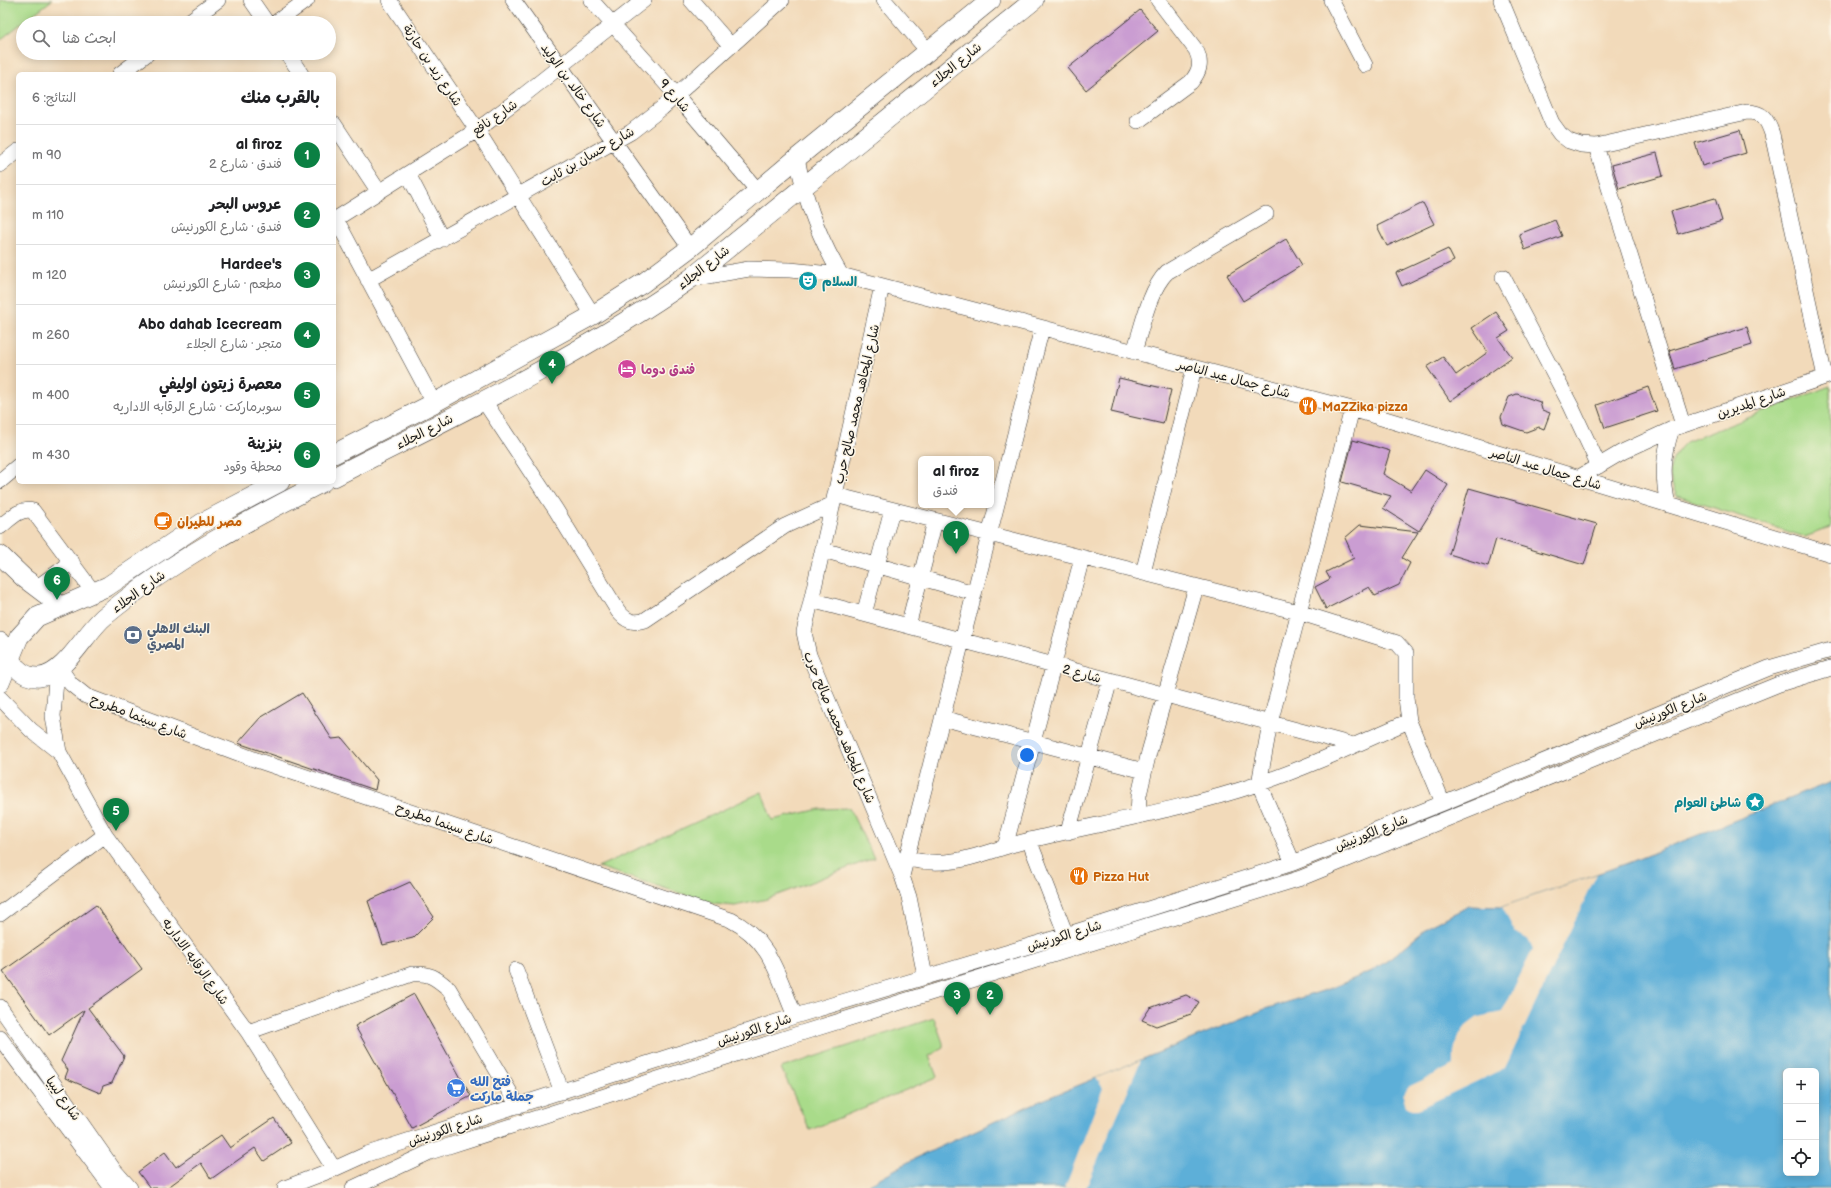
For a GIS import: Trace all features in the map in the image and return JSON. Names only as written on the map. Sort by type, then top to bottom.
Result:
[{"type":"main road","name":"شارع الجلاء","points":[[336,453],[434,403],[593,315],[643,284],[690,248],[796,158],[991,0]]},
{"type":"main road","name":"شارع الجلاء","points":[[336,476],[484,401],[639,314],[690,279],[1034,0]]},
{"type":"main road","name":"شارع الجلاء","points":[[0,683],[19,637],[37,617],[94,593],[202,523],[276,484]]},
{"type":"main road","name":"شارع الجلاء","points":[[10,661],[16,668],[32,677],[49,674],[58,668],[102,618],[187,557],[260,514],[319,484]]},
{"type":"main road","points":[[0,555],[36,588],[61,606]]},
{"type":"main road","points":[[0,642],[10,661]]},
{"type":"street","points":[[196,16],[218,0]]},
{"type":"street","points":[[251,0],[262,16]]},
{"type":"street","points":[[285,16],[307,0]]},
{"type":"street","name":"شارع زيد بن حارثة","points":[[389,0],[477,130],[593,315]]},
{"type":"street","name":"شارع خالد بن الوليد","points":[[513,0],[690,248]]},
{"type":"street","name":"شارع 9","points":[[591,0],[677,96],[758,191]]},
{"type":"street","name":"شارع نافع","points":[[336,218],[477,130],[644,0]]},
{"type":"street","points":[[691,0],[731,46]]},
{"type":"street","name":"شارع حسان بن ثابت","points":[[368,280],[615,142],[647,120],[677,96],[782,0]]},
{"type":"street","points":[[884,0],[928,51]]},
{"type":"street","points":[[1138,121],[1191,82],[1197,75],[1200,67],[1200,58],[1196,50],[1158,0]]},
{"type":"street","points":[[1331,0],[1365,65]]},
{"type":"street","points":[[1501,0],[1552,123],[1560,134],[1569,141],[1581,145],[1596,146],[1746,112],[1756,112],[1763,116],[1769,124],[1772,134],[1828,376]]},
{"type":"street","points":[[123,72],[139,60]]},
{"type":"street","points":[[292,60],[300,72]]},
{"type":"street","points":[[336,127],[379,192]]},
{"type":"street","points":[[1596,146],[1678,427],[1666,447],[1663,466],[1664,486],[1668,505]]},
{"type":"street","points":[[0,165],[16,153]]},
{"type":"street","points":[[796,158],[802,188],[819,235],[841,275]]},
{"type":"street","points":[[408,174],[442,238]]},
{"type":"street","points":[[1134,352],[1154,290],[1162,277],[1167,272],[1266,214]]},
{"type":"street","points":[[336,221],[434,403]]},
{"type":"street","name":"شارع جمال عبد الناصر","points":[[690,279],[749,269],[790,270],[841,275],[1352,409],[1831,554]]},
{"type":"street","points":[[1504,277],[1571,406],[1599,466]]},
{"type":"street","name":"شارع المجاهد محمد صالح حرب","points":[[882,286],[804,632],[809,655],[902,876],[909,897],[925,976]]},
{"type":"street","points":[[902,876],[988,534],[1042,328]]},
{"type":"street","points":[[1143,573],[1194,368]]},
{"type":"street","name":"شارع المديرين","points":[[1578,478],[1622,452],[1678,427],[1828,376]]},
{"type":"street","points":[[484,401],[556,510],[618,611],[623,618],[631,622],[645,620],[785,526],[834,500],[892,510],[1298,612],[1389,640],[1402,647],[1406,653],[1406,698],[1409,721],[1443,803]]},
{"type":"street","points":[[1293,863],[1259,784],[1270,723],[1352,409]]},
{"type":"street","points":[[0,481],[16,468]]},
{"type":"street","points":[[0,527],[19,512],[28,510],[33,511],[94,593]]},
{"type":"street","points":[[864,614],[892,510]]},
{"type":"street","points":[[908,626],[935,521]]},
{"type":"street","points":[[1814,549],[1831,543]]},
{"type":"street","points":[[823,550],[974,592]]},
{"type":"street","points":[[1004,847],[1082,558]]},
{"type":"street","points":[[36,588],[72,562]]},
{"type":"street","points":[[1138,816],[1139,795],[1144,771],[1196,587]]},
{"type":"street","name":"شارع 2","points":[[811,600],[1353,745]]},
{"type":"street","name":"شارع الكورنيش","points":[[284,1188],[334,1169],[367,1154],[794,1016],[1066,935],[1293,863],[1443,803],[1769,668],[1831,650]]},
{"type":"street","points":[[58,668],[52,704],[54,729],[59,752]]},
{"type":"street","name":"شارع سينما مطروح","points":[[58,668],[70,684],[86,696],[259,761],[731,920],[754,934],[770,956],[794,1016]]},
{"type":"street","name":"شارع الكورنيش","points":[[353,1188],[430,1152],[798,1034],[1301,878],[1779,684],[1831,668]]},
{"type":"street","points":[[1068,832],[1110,680]]},
{"type":"street","points":[[0,698],[31,730],[59,752]]},
{"type":"street","points":[[942,718],[1144,771]]},
{"type":"street","points":[[907,859],[925,863],[955,862],[1030,840],[1138,816],[1259,784],[1409,721]]},
{"type":"street","name":"شارع الرقابه الاداريه","points":[[59,752],[105,835],[248,1032],[334,1169]]},
{"type":"street","points":[[0,914],[105,835]]},
{"type":"street","points":[[1030,840],[1066,935]]},
{"type":"street","points":[[516,970],[562,1092]]},
{"type":"street","points":[[248,1032],[412,974],[426,973],[437,978],[449,989],[518,1106]]},
{"type":"street","name":"شارع ليبيا","points":[[0,1007],[110,1163],[130,1188]]},
{"type":"street","name":"شارع ليبيا","points":[[1,1040],[112,1188]]},
{"type":"green space","points":[[0,0],[52,0],[31,16],[16,16],[16,28],[0,40]]},
{"type":"green space","points":[[1830,386],[1831,527],[1805,537],[1677,496],[1671,480],[1671,467],[1676,454],[1686,442]]},
{"type":"green space","points":[[762,792],[772,820],[820,809],[849,808],[874,858],[767,899],[735,906],[714,904],[598,867]]},
{"type":"green space","points":[[934,1018],[943,1043],[943,1048],[929,1056],[937,1077],[810,1130],[781,1068]]},
{"type":"water","points":[[1831,782],[1831,1188],[862,1188],[912,1160],[1028,1106],[1265,1009],[1329,989],[1372,971],[1391,958],[1431,925],[1469,906],[1502,907],[1628,863]]},
{"type":"pier","points":[[1597,874],[1505,1068],[1418,1109],[1411,1109],[1406,1106],[1403,1095],[1408,1087],[1454,1065],[1454,1052],[1457,1038],[1466,1026],[1478,1017],[1502,1012],[1533,949],[1529,940],[1515,932],[1502,907]]},
{"type":"pier","points":[[1141,1060],[1086,1188],[1065,1188],[1103,1088],[1096,1078]]},
{"type":"building","points":[[1140,10],[1158,31],[1086,90],[1068,68]]},
{"type":"building","points":[[1740,130],[1746,153],[1702,166],[1695,143]]},
{"type":"building","points":[[1657,153],[1663,176],[1619,189],[1612,165]]},
{"type":"building","points":[[1715,198],[1722,221],[1678,234],[1671,211]]},
{"type":"building","points":[[1423,203],[1434,224],[1387,246],[1377,226]]},
{"type":"building","points":[[1555,220],[1562,236],[1525,250],[1519,234]]},
{"type":"building","points":[[1286,239],[1302,265],[1243,301],[1227,275]]},
{"type":"building","points":[[1448,249],[1454,261],[1402,286],[1396,273]]},
{"type":"building","points":[[1496,312],[1509,331],[1498,338],[1512,357],[1450,401],[1427,367],[1443,357],[1456,375],[1488,352],[1472,328]]},
{"type":"building","points":[[1747,327],[1752,345],[1675,369],[1669,351]]},
{"type":"building","points":[[1119,378],[1171,390],[1163,424],[1111,412]]},
{"type":"building","points":[[1648,387],[1657,411],[1605,428],[1597,405]]},
{"type":"building","points":[[1517,394],[1540,402],[1542,410],[1550,413],[1544,429],[1539,427],[1526,432],[1503,424],[1501,417],[1509,397]]},
{"type":"building","points":[[1353,440],[1390,451],[1383,474],[1411,491],[1425,470],[1448,485],[1419,531],[1383,508],[1391,496],[1342,482]]},
{"type":"building","points":[[1469,488],[1597,524],[1584,565],[1496,539],[1488,566],[1449,554]]},
{"type":"building","points":[[1360,525],[1418,532],[1402,558],[1410,563],[1399,585],[1375,596],[1369,587],[1326,609],[1315,587],[1330,579],[1326,572],[1354,558],[1345,538]]},
{"type":"building","points":[[302,693],[332,739],[342,738],[377,780],[375,790],[238,743],[260,718]]},
{"type":"building","points":[[410,882],[434,917],[413,938],[383,945],[368,901]]},
{"type":"building","points":[[96,905],[142,969],[88,1008],[124,1056],[112,1083],[103,1086],[100,1093],[65,1078],[68,1070],[61,1061],[84,1010],[49,1035],[3,971]]},
{"type":"building","points":[[414,994],[471,1096],[412,1128],[355,1026]]},
{"type":"building","points":[[1186,995],[1199,1002],[1191,1014],[1156,1026],[1142,1020],[1150,1008]]},
{"type":"building","points":[[274,1118],[291,1143],[264,1161],[255,1148],[211,1179],[201,1163],[167,1188],[150,1188],[138,1172],[165,1152],[176,1167],[221,1135],[230,1148]]},
{"type":"place","name":"السلام","points":[[808,281]]},
{"type":"place","name":"فندق دوما","points":[[627,369]]},
{"type":"place","name":"Abo dahab Icecream","points":[[552,384]]},
{"type":"place","name":"MaZZika pizza","points":[[1308,406]]},
{"type":"place","name":"مصر للطيران","points":[[163,521]]},
{"type":"place","name":"al firoz","points":[[956,554]]},
{"type":"place","name":"بنزينة","points":[[57,600]]},
{"type":"place","name":"البنك الاهلي المصري","points":[[133,635]]},
{"type":"place","name":"شاطئ العوام","points":[[1755,802]]},
{"type":"place","name":"معصرة زيتون اوليفي","points":[[116,831]]},
{"type":"place","name":"Pizza Hut","points":[[1079,876]]},
{"type":"place","name":"Hardee's","points":[[957,1015]]},
{"type":"place","name":"عروس البحر","points":[[990,1015]]},
{"type":"place","name":"فتح الله جملة ماركت","points":[[456,1088]]}]
